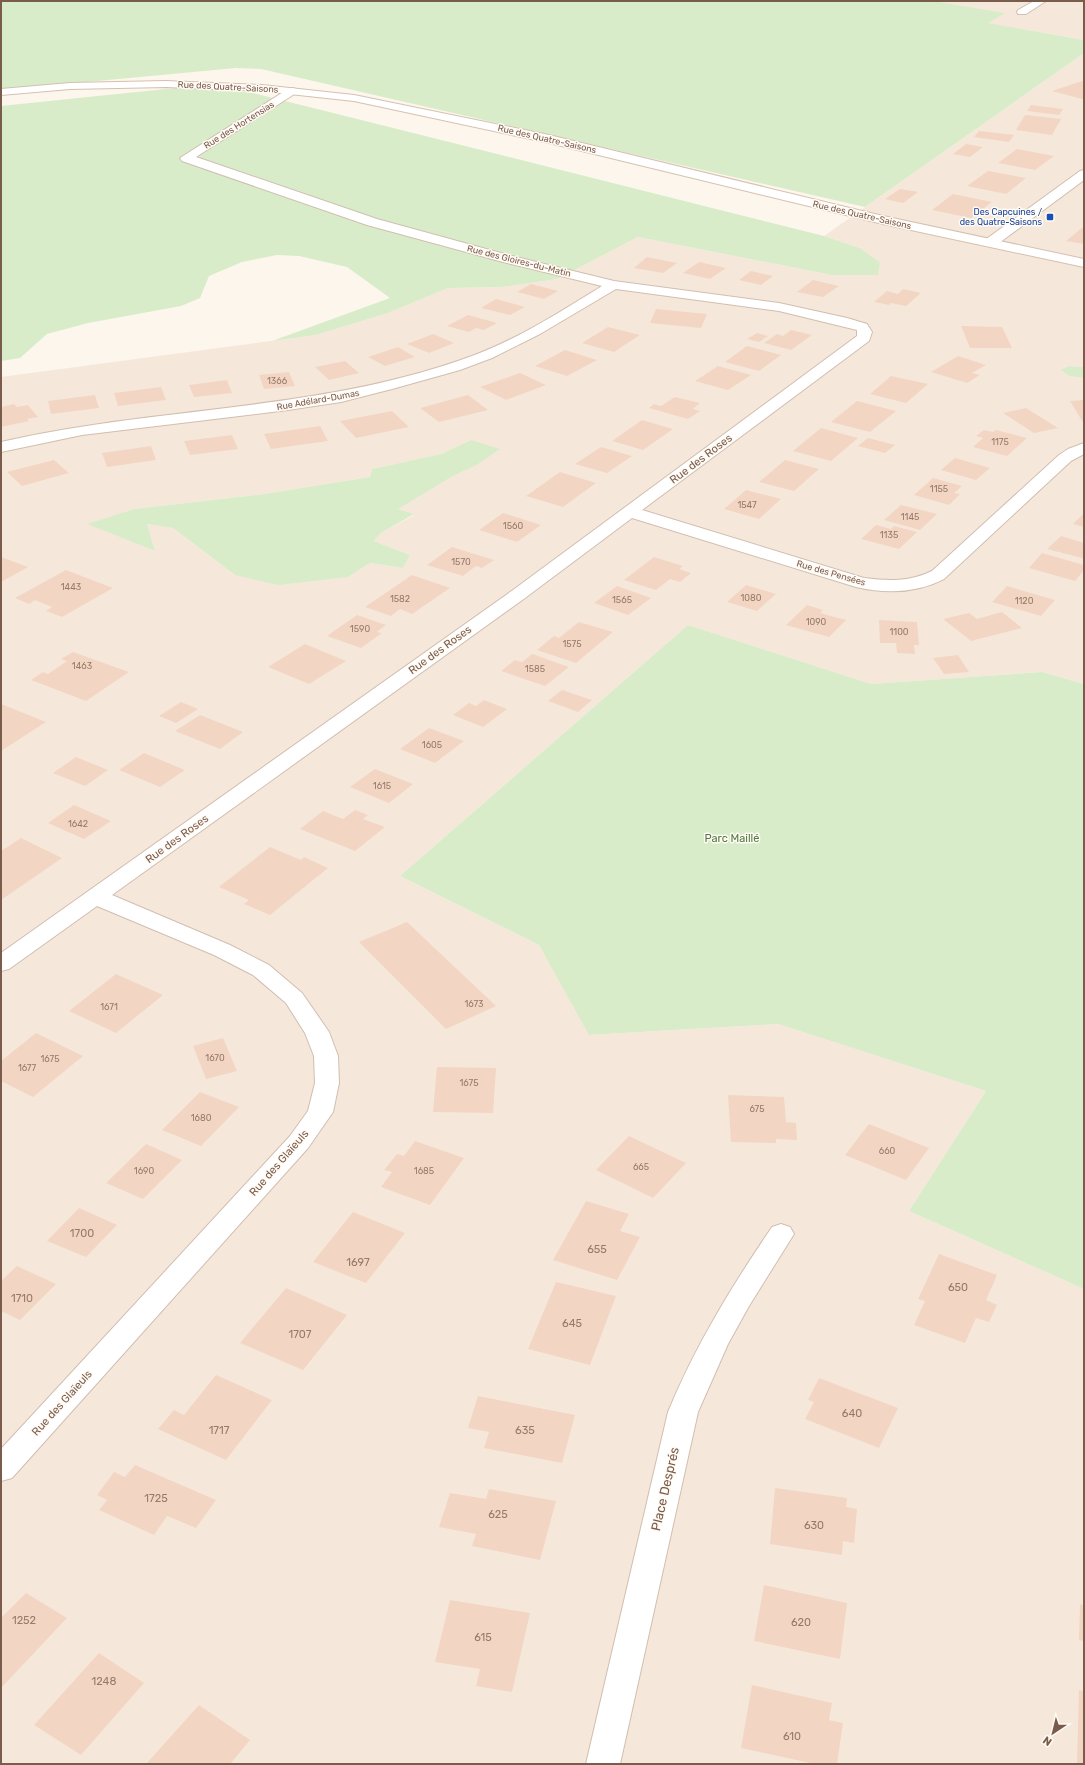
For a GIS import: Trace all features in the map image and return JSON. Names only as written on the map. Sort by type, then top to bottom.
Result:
[{"type":"street","points":[[1022,12],[1040,1]]},
{"type":"street","name":"Rue des Quatre-Saisons","points":[[1,92],[70,86],[166,84],[292,91],[354,98],[549,139],[883,220],[1084,263]]},
{"type":"street","name":"Rue des Hortensias","points":[[186,158],[292,91]]},
{"type":"street","name":"Rue des Gloires-du-Matin","points":[[186,158],[372,222],[508,259],[614,285],[771,306],[816,315],[862,327]]},
{"type":"street","points":[[990,243],[1084,174]]},
{"type":"street","name":"Rue Adélard-Dumas","points":[[1,447],[26,440],[83,431],[328,400],[380,388],[458,366],[487,355],[516,341],[614,285]]},
{"type":"street","name":"Rue des Roses","points":[[1,964],[630,512],[864,338],[866,332],[862,327]]},
{"type":"street","name":"Rue des Pensées","points":[[630,512],[862,583],[885,586],[910,586],[927,582],[938,575],[1065,458],[1084,448]]},
{"type":"street","name":"Rue des Glaïeuls","points":[[1,1469],[299,1142],[320,1112],[327,1083],[326,1056],[317,1032],[294,998],[261,970],[222,950],[96,897]]},
{"type":"street","name":"Place Després","points":[[603,1764],[683,1412],[694,1381],[739,1296],[781,1234]]},
{"type":"shaded area","points":[[934,1],[1084,1],[1084,40],[987,23],[1004,13]]},
{"type":"shaded area","points":[[1084,53],[1084,367],[1069,366],[1069,376],[1084,378],[1084,684],[1042,672],[871,684],[688,625],[400,876],[539,945],[590,1035],[778,1024],[986,1091],[909,1211],[1084,1289],[1084,1764],[1,1764],[1,377],[316,335],[388,313],[448,288],[502,287],[557,279],[638,237],[832,275],[877,275],[880,262],[860,248],[824,236]],"holes":[[[471,440],[475,466],[453,476],[397,509],[414,515],[381,533],[374,541],[410,555],[403,568],[370,563],[348,577],[235,575],[173,528],[147,524],[155,551],[88,524],[134,509],[264,494],[370,477],[372,469],[441,454]]]},
{"type":"green space","points":[[1,1],[934,1],[1005,13],[988,23],[1084,40],[1084,53],[865,207],[261,69],[236,68],[1,90]]},
{"type":"green space","points":[[185,87],[253,93],[824,236],[860,248],[880,262],[878,275],[832,275],[638,237],[557,279],[502,287],[448,288],[388,313],[316,335],[272,341],[390,298],[347,267],[299,256],[277,255],[242,262],[209,276],[200,298],[181,306],[88,323],[47,334],[20,358],[1,361],[1,106]]},
{"type":"green space","points":[[1069,366],[1084,367],[1084,378],[1069,376],[1061,370]]},
{"type":"green space","points":[[471,440],[500,449],[475,466],[453,476],[398,509],[414,514],[381,533],[374,541],[410,555],[403,568],[370,563],[348,577],[278,585],[235,575],[173,528],[147,524],[155,551],[87,524],[134,509],[264,494],[370,477],[372,469],[441,454]]},
{"type":"green space","name":"Parc Maillé","points":[[688,625],[871,684],[1042,672],[1084,684],[1084,1289],[909,1211],[986,1091],[778,1024],[589,1035],[539,945],[400,876]]},
{"type":"building","points":[[1082,81],[1084,82],[1084,99],[1052,91]]},
{"type":"building","points":[[1031,105],[1063,109],[1059,115],[1027,111]]},
{"type":"building","points":[[1025,115],[1061,119],[1052,135],[1016,130]]},
{"type":"building","points":[[979,131],[1014,135],[1009,142],[974,137]]},
{"type":"building","points":[[966,144],[983,147],[970,157],[953,154]]},
{"type":"building","points":[[1017,149],[1054,156],[1035,170],[998,163]]},
{"type":"building","points":[[988,171],[1026,178],[1006,194],[967,186]]},
{"type":"building","points":[[900,189],[918,192],[903,203],[885,199]]},
{"type":"building","points":[[953,194],[992,202],[971,218],[932,210]]},
{"type":"building","points":[[1084,228],[1084,244],[1066,241]]},
{"type":"building","points":[[647,257],[677,263],[663,273],[634,268]]},
{"type":"building","points":[[699,262],[726,268],[710,279],[683,273]]},
{"type":"building","points":[[751,271],[773,276],[761,285],[739,280]]},
{"type":"building","points":[[813,280],[839,286],[823,297],[797,292]]},
{"type":"building","points":[[531,284],[558,291],[544,299],[517,292]]},
{"type":"building","points":[[903,289],[921,293],[906,306],[874,302],[887,291],[898,294]]},
{"type":"building","points":[[496,299],[525,307],[510,315],[481,308]]},
{"type":"building","points":[[656,309],[707,314],[701,328],[650,323]]},
{"type":"building","points":[[468,315],[497,323],[484,330],[476,328],[469,332],[447,326]]},
{"type":"building","points":[[961,326],[1002,327],[1012,348],[970,348]]},
{"type":"building","points":[[608,327],[640,335],[614,352],[582,343]]},
{"type":"building","points":[[791,330],[812,335],[791,350],[764,343],[777,334],[783,336]]},
{"type":"building","points":[[757,333],[768,336],[759,342],[747,339]]},
{"type":"building","points":[[433,334],[454,343],[429,353],[407,344]]},
{"type":"building","points":[[747,346],[781,355],[759,371],[725,362]]},
{"type":"building","points":[[398,347],[415,357],[385,366],[368,357]]},
{"type":"building","points":[[565,350],[597,360],[567,376],[535,366]]},
{"type":"building","points":[[958,356],[986,365],[972,373],[980,375],[967,383],[931,372]]},
{"type":"building","points":[[345,361],[359,373],[329,380],[315,367]]},
{"type":"building","points":[[718,366],[751,375],[728,390],[695,381]]},
{"type":"building","points":[[289,372],[295,386],[264,389],[259,375]]},
{"type":"building","points":[[520,373],[546,385],[506,400],[480,387]]},
{"type":"building","points":[[891,376],[928,384],[906,403],[870,394]]},
{"type":"building","points":[[227,380],[232,393],[194,397],[189,385]]},
{"type":"building","points":[[161,387],[166,400],[118,406],[114,393]]},
{"type":"building","points":[[95,395],[99,408],[51,414],[48,401]]},
{"type":"building","points":[[468,395],[488,410],[439,422],[420,408]]},
{"type":"building","points":[[675,397],[700,403],[693,409],[700,411],[688,419],[649,408],[654,404],[661,406]]},
{"type":"building","points":[[1084,400],[1084,424],[1070,401]]},
{"type":"building","points":[[857,401],[896,411],[870,432],[831,422]]},
{"type":"building","points":[[14,404],[17,407],[28,405],[38,417],[27,419],[29,421],[1,427],[1,407]]},
{"type":"building","points":[[1026,408],[1058,428],[1034,433],[1003,413]]},
{"type":"building","points":[[392,411],[409,427],[356,438],[340,421]]},
{"type":"building","points":[[642,420],[673,429],[643,450],[612,441]]},
{"type":"building","points":[[320,426],[328,441],[271,449],[264,434]]},
{"type":"building","points":[[821,428],[858,438],[831,461],[793,451]]},
{"type":"building","points":[[984,430],[993,432],[996,430],[1027,438],[1007,456],[973,447],[983,438],[976,436]]},
{"type":"building","points":[[232,435],[238,449],[190,455],[184,441]]},
{"type":"building","points":[[868,438],[895,445],[885,453],[858,446]]},
{"type":"building","points":[[151,446],[156,460],[107,467],[102,453]]},
{"type":"building","points":[[601,447],[632,456],[607,473],[575,464]]},
{"type":"building","points":[[955,458],[990,468],[976,480],[941,470]]},
{"type":"building","points":[[54,460],[69,473],[22,486],[7,472]]},
{"type":"building","points":[[785,460],[819,469],[794,491],[759,482]]},
{"type":"building","points":[[560,472],[596,483],[563,507],[526,496]]},
{"type":"building","points":[[933,478],[962,486],[954,493],[960,494],[949,505],[914,495]]},
{"type":"building","points":[[746,490],[781,499],[759,519],[724,509]]},
{"type":"building","points":[[901,505],[937,514],[920,530],[884,520]]},
{"type":"building","points":[[503,513],[541,525],[517,542],[479,530]]},
{"type":"building","points":[[1084,513],[1084,527],[1073,524]]},
{"type":"building","points":[[876,525],[891,529],[894,526],[917,532],[899,549],[861,539]]},
{"type":"building","points":[[1061,536],[1084,543],[1084,556],[1082,558],[1047,549]]},
{"type":"building","points":[[452,547],[494,560],[482,568],[476,566],[463,576],[427,565]]},
{"type":"building","points":[[1042,553],[1084,565],[1084,570],[1075,581],[1029,568]]},
{"type":"building","points":[[1,557],[28,567],[1,582]]},
{"type":"building","points":[[654,557],[683,566],[679,569],[691,573],[680,582],[670,579],[656,590],[624,580]]},
{"type":"building","points":[[66,570],[113,588],[62,617],[46,611],[52,607],[35,600],[29,604],[15,598]]},
{"type":"building","points":[[412,575],[450,588],[412,614],[400,609],[391,616],[365,607]]},
{"type":"building","points":[[746,585],[776,594],[757,611],[727,602]]},
{"type":"building","points":[[617,586],[651,598],[628,615],[594,603]]},
{"type":"building","points":[[1007,586],[1055,600],[1041,616],[992,602]]},
{"type":"building","points":[[807,605],[823,610],[820,613],[846,620],[829,637],[786,625]]},
{"type":"building","points":[[1002,612],[1022,628],[971,641],[943,619],[969,613],[977,619]]},
{"type":"building","points":[[357,615],[386,625],[377,632],[382,633],[361,648],[327,636]]},
{"type":"building","points":[[879,620],[917,622],[919,645],[914,645],[915,654],[897,653],[896,643],[880,643]]},
{"type":"building","points":[[579,622],[613,632],[576,663],[537,650],[554,636],[559,638]]},
{"type":"building","points":[[305,644],[346,661],[309,684],[268,667]]},
{"type":"building","points":[[73,652],[129,672],[86,701],[31,680],[43,672],[48,674],[67,661],[61,659]]},
{"type":"building","points":[[532,654],[569,667],[545,686],[501,671],[515,660],[522,662]]},
{"type":"building","points":[[958,655],[969,672],[944,674],[933,658]]},
{"type":"building","points":[[562,690],[592,700],[578,712],[548,701]]},
{"type":"building","points":[[484,700],[507,709],[483,727],[453,715],[469,703],[476,706]]},
{"type":"building","points":[[181,702],[198,709],[176,723],[159,716]]},
{"type":"building","points":[[1,704],[46,722],[1,751]]},
{"type":"building","points":[[200,715],[243,732],[220,749],[175,731]]},
{"type":"building","points":[[429,728],[464,741],[435,763],[400,749]]},
{"type":"building","points":[[144,753],[185,770],[160,787],[119,770]]},
{"type":"building","points":[[76,757],[108,770],[85,786],[53,773]]},
{"type":"building","points":[[375,769],[413,784],[389,803],[350,787]]},
{"type":"building","points":[[74,805],[111,821],[84,839],[48,823]]},
{"type":"building","points":[[355,810],[368,815],[363,819],[385,827],[355,851],[300,829],[323,811],[343,819]]},
{"type":"building","points":[[21,838],[62,858],[1,900],[1,851]]},
{"type":"building","points":[[270,847],[301,860],[304,857],[328,868],[270,915],[244,904],[249,900],[219,887]]},
{"type":"building","points":[[407,922],[496,1006],[446,1029],[359,942]]},
{"type":"building","points":[[116,974],[163,995],[116,1033],[69,1011]]},
{"type":"building","points":[[36,1033],[83,1056],[33,1097],[1,1081],[1,1061]]},
{"type":"building","points":[[223,1038],[237,1071],[206,1079],[193,1046]]},
{"type":"building","points":[[437,1067],[496,1068],[493,1113],[433,1112]]},
{"type":"building","points":[[200,1092],[239,1107],[201,1146],[162,1130]]},
{"type":"building","points":[[728,1095],[784,1097],[786,1122],[796,1123],[797,1140],[776,1139],[776,1143],[731,1142]]},
{"type":"building","points":[[869,1124],[929,1148],[906,1180],[845,1155]]},
{"type":"building","points":[[629,1136],[686,1163],[653,1198],[596,1170]]},
{"type":"building","points":[[415,1141],[464,1158],[430,1205],[381,1187],[392,1172],[384,1170],[397,1154],[404,1156]]},
{"type":"building","points":[[146,1144],[182,1160],[143,1199],[106,1183]]},
{"type":"building","points":[[586,1201],[629,1214],[620,1231],[640,1237],[617,1280],[553,1260]]},
{"type":"building","points":[[79,1208],[117,1225],[86,1257],[47,1241]]},
{"type":"building","points":[[353,1212],[405,1233],[366,1283],[313,1262]]},
{"type":"building","points":[[939,1254],[997,1275],[986,1300],[997,1305],[989,1322],[976,1318],[965,1343],[914,1325],[925,1301],[918,1299]]},
{"type":"building","points":[[17,1266],[56,1284],[20,1320],[1,1311],[1,1281]]},
{"type":"building","points":[[556,1282],[616,1296],[590,1365],[528,1349]]},
{"type":"building","points":[[286,1288],[347,1315],[303,1370],[240,1343]]},
{"type":"building","points":[[216,1375],[272,1400],[226,1460],[158,1429],[174,1410],[184,1415]]},
{"type":"building","points":[[819,1378],[898,1408],[879,1448],[805,1419],[814,1402],[808,1400]]},
{"type":"building","points":[[478,1396],[575,1415],[562,1463],[484,1448],[489,1432],[468,1428]]},
{"type":"building","points":[[135,1465],[216,1500],[196,1528],[167,1516],[154,1535],[99,1510],[107,1500],[97,1495],[114,1472],[125,1477]]},
{"type":"building","points":[[775,1488],[847,1498],[846,1507],[857,1509],[854,1543],[843,1541],[842,1555],[770,1544]]},
{"type":"building","points":[[489,1489],[556,1501],[540,1560],[472,1546],[476,1534],[439,1527],[450,1493],[486,1499]]},
{"type":"building","points":[[764,1585],[847,1603],[840,1659],[754,1641]]},
{"type":"building","points":[[26,1593],[67,1618],[1,1688],[1,1618]]},
{"type":"building","points":[[450,1600],[530,1613],[512,1692],[476,1686],[480,1669],[435,1662]]},
{"type":"building","points":[[1080,1604],[1084,1606],[1084,1641],[1079,1640]]},
{"type":"building","points":[[99,1653],[144,1683],[81,1755],[34,1725]]},
{"type":"building","points":[[752,1685],[832,1703],[829,1720],[843,1723],[837,1764],[815,1764],[741,1748]]},
{"type":"building","points":[[1079,1690],[1084,1691],[1084,1764],[1077,1764]]},
{"type":"building","points":[[199,1705],[250,1740],[230,1764],[146,1764]]},
{"type":"place","name":"Des Capcuines / des Quatre-Saisons","points":[[1050,217]]}]
